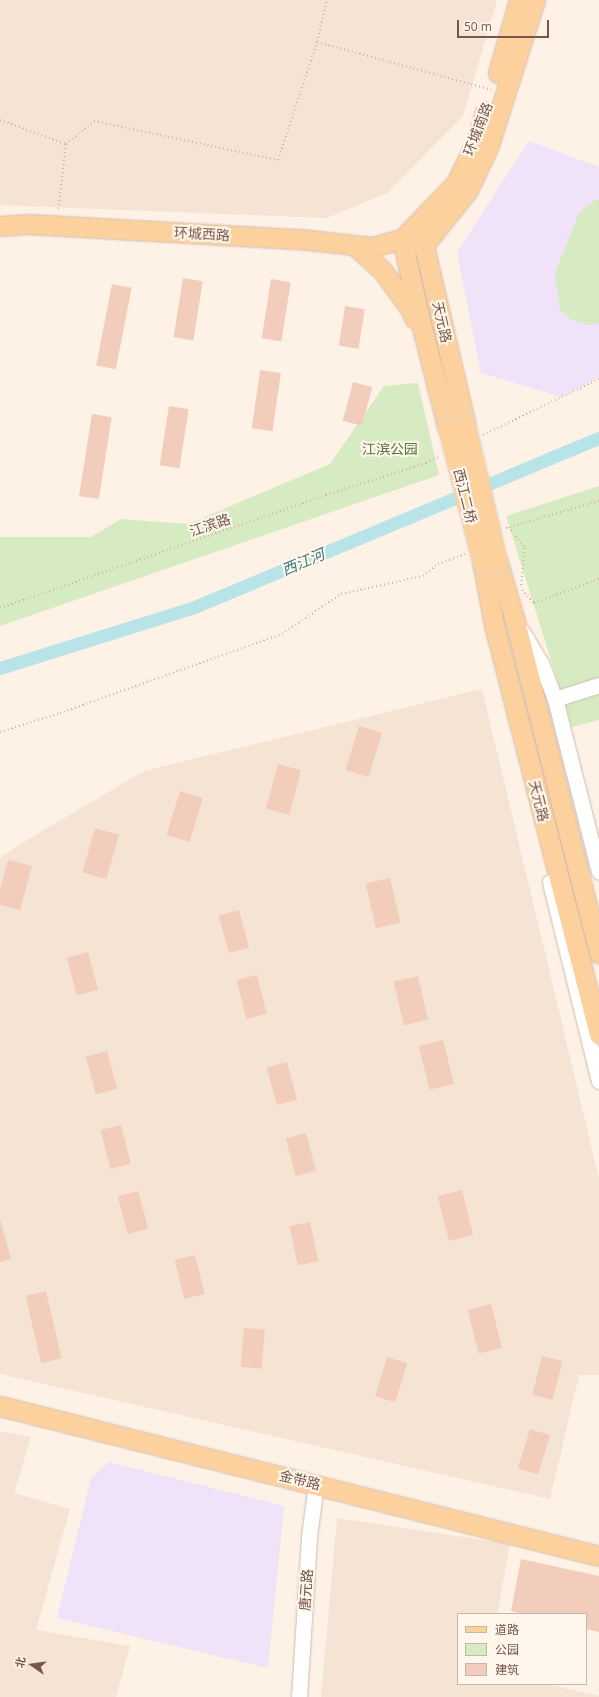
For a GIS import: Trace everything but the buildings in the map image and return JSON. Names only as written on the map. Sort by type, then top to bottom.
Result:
[{"type":"main road","name":"环城南路","points":[[402,240],[456,182],[476,142],[493,91],[519,0]]},
{"type":"main road","points":[[402,240],[424,245],[468,190],[489,145],[535,0]]},
{"type":"main road","name":"天元路","points":[[418,222],[424,245],[456,424]]},
{"type":"main road","name":"环城西路","points":[[0,226],[28,224],[56,225],[300,239],[372,247],[402,240]]},
{"type":"main road","name":"天元路","points":[[402,240],[418,312],[431,359],[456,424]]},
{"type":"main road","points":[[354,246],[382,270],[411,310],[431,359]]},
{"type":"main road","name":"西江二桥","points":[[456,424],[491,565]]},
{"type":"main road","name":"天元路","points":[[491,565],[514,621],[599,954]]},
{"type":"main road","name":"天元路","points":[[491,565],[494,625],[599,1035]]},
{"type":"main road","name":"金带路","points":[[0,1406],[599,1556]]},
{"type":"street","points":[[514,621],[541,663],[555,699],[599,871]]},
{"type":"street","points":[[494,625],[499,673],[599,1082]]},
{"type":"street","points":[[555,699],[599,685]]},
{"type":"street","name":"唐元路","points":[[299,1697],[310,1536],[316,1484]]},
{"type":"path","points":[[56,225],[66,144],[94,121],[278,160],[316,42],[327,0]]},
{"type":"path","points":[[316,42],[493,91]]},
{"type":"path","points":[[0,120],[66,144]]},
{"type":"path","points":[[482,435],[599,379]]},
{"type":"path","name":"江滨路","points":[[0,608],[326,495],[426,463],[440,456]]},
{"type":"path","points":[[502,531],[508,527],[599,502]]},
{"type":"path","points":[[508,527],[525,548],[521,589],[534,603],[599,580]]},
{"type":"path","points":[[0,732],[60,714],[282,634],[341,594],[423,576],[438,564],[458,558],[471,550]]},
{"type":"shaded area","points":[[0,0],[497,0],[463,116],[387,193],[327,218],[0,205]]},
{"type":"shaded area","points":[[529,141],[599,167],[599,377],[562,397],[481,373],[457,252]]},
{"type":"shaded area","points":[[482,689],[599,1179],[599,1375],[579,1375],[550,1499],[0,1374],[0,858],[17,846],[144,771]]},
{"type":"shaded area","points":[[0,1431],[31,1437],[14,1493],[70,1509],[36,1630],[130,1646],[116,1697],[0,1697]]},
{"type":"shaded area","points":[[109,1462],[284,1506],[268,1668],[57,1618],[91,1478]]},
{"type":"shaded area","points":[[337,1518],[510,1544],[497,1613],[457,1613],[457,1685],[551,1685],[599,1696],[599,1697],[321,1697]]},
{"type":"green space","points":[[595,200],[599,200],[599,323],[587,325],[570,319],[560,310],[555,273],[579,213]]},
{"type":"green space","name":"江滨公园","points":[[418,383],[439,475],[0,626],[0,537],[91,537],[121,519],[188,524],[330,464],[384,386]]},
{"type":"green space","points":[[599,486],[599,720],[572,727],[506,516]]},
{"type":"waterway","name":"西江河","points":[[0,668],[192,608],[599,438]]}]
